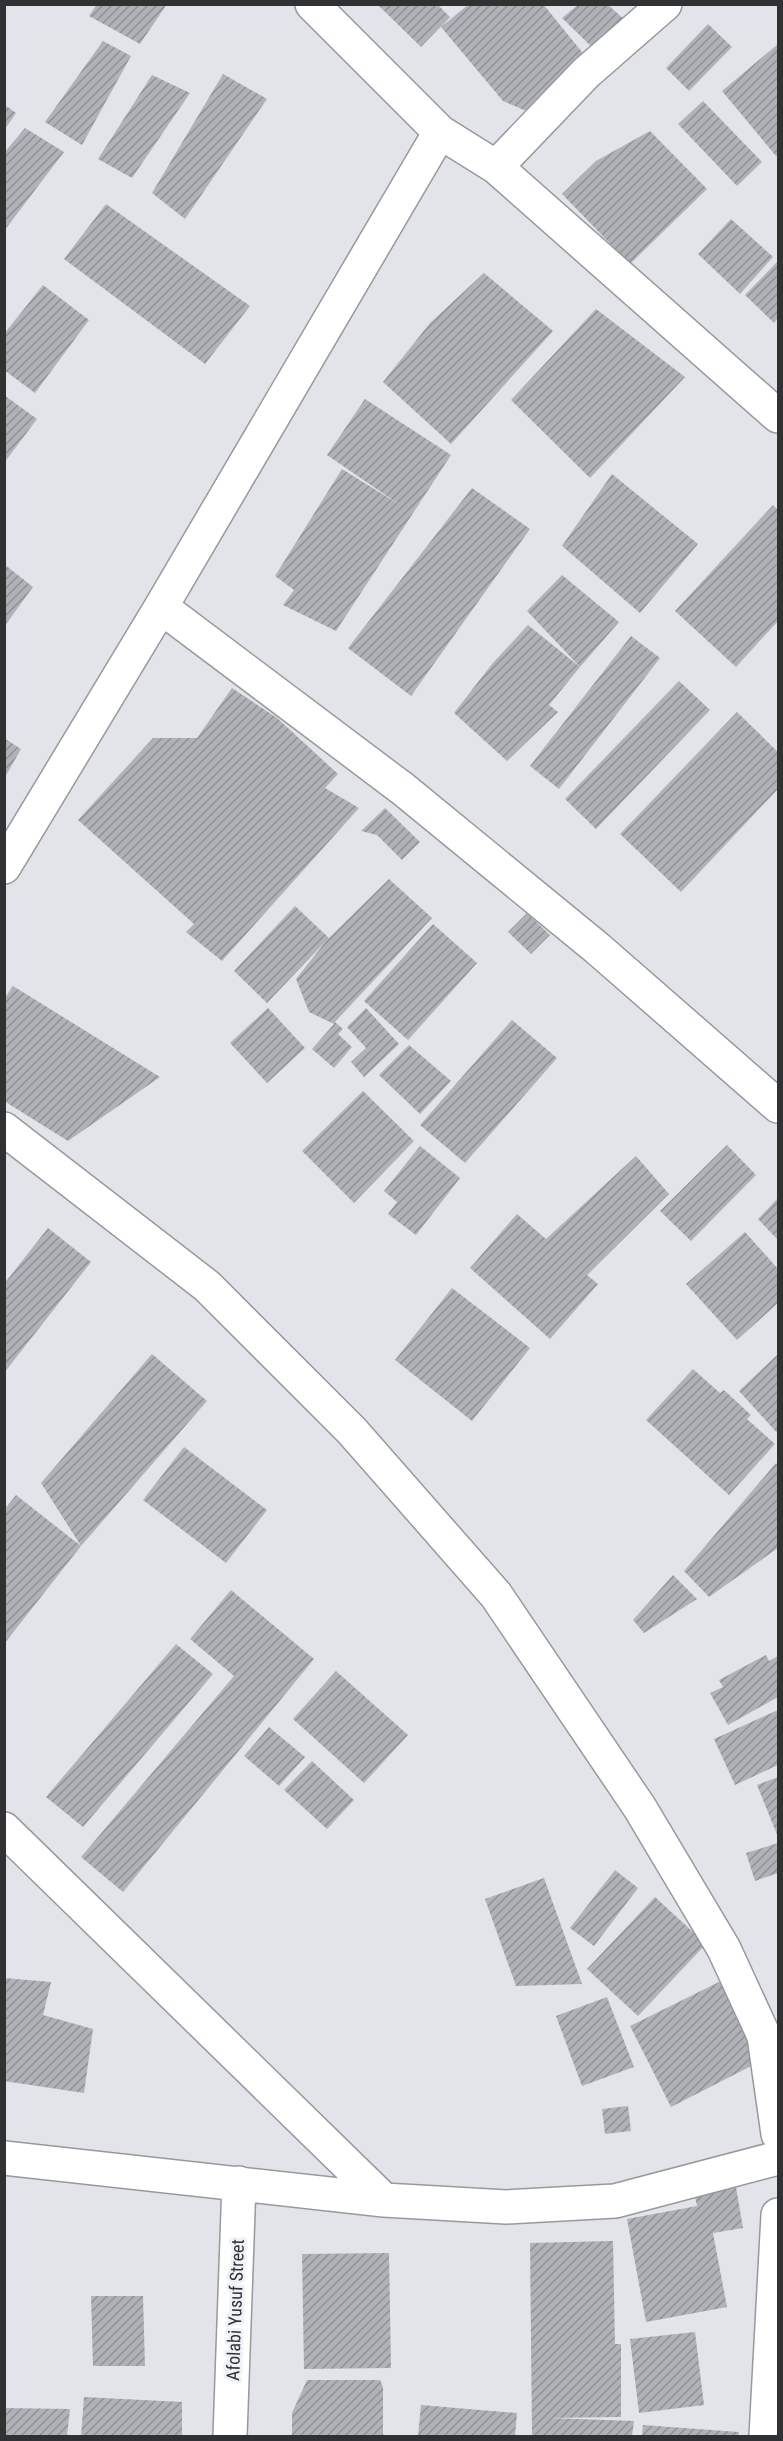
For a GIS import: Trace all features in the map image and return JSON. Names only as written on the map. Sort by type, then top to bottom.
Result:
[{"type":"street","points":[[312,4],[440,132],[496,167],[778,416]]},
{"type":"street","points":[[496,167],[586,73],[665,4]]},
{"type":"street","points":[[4,867],[161,606],[440,132]]},
{"type":"street","points":[[161,606],[403,789],[597,948],[778,1106]]},
{"type":"street","points":[[4,1129],[207,1286],[352,1431],[496,1595],[640,1808],[724,1949],[764,2036],[778,2134]]},
{"type":"street","points":[[4,1829],[384,2200]]},
{"type":"street","points":[[4,2158],[384,2200],[506,2207],[615,2201],[778,2158]]},
{"type":"street","name":"Afolabi Yusuf Street","points":[[230,2436],[239,2183]]},
{"type":"street","points":[[766,2436],[778,2215]]},
{"type":"building","points":[[97,4],[167,4],[140,44],[89,16]]},
{"type":"building","points":[[377,4],[437,4],[450,17],[421,47]]},
{"type":"building","points":[[469,4],[543,4],[586,57],[543,118],[503,101],[441,27]]},
{"type":"building","points":[[579,4],[607,4],[627,22],[598,53],[562,18]]},
{"type":"building","points":[[708,24],[732,47],[689,91],[666,68]]},
{"type":"building","points":[[103,41],[131,56],[82,145],[45,122]]},
{"type":"building","points":[[778,44],[778,154],[776,156],[722,91]]},
{"type":"building","points":[[223,74],[267,99],[185,219],[152,193]]},
{"type":"building","points":[[152,75],[190,93],[132,178],[98,159]]},
{"type":"building","points":[[703,101],[762,162],[737,186],[678,124]]},
{"type":"building","points":[[5,105],[16,113],[5,129]]},
{"type":"building","points":[[25,128],[64,152],[4,231],[4,153]]},
{"type":"building","points":[[650,131],[707,189],[630,264],[562,194],[596,161]]},
{"type":"building","points":[[106,204],[250,306],[205,364],[64,259]]},
{"type":"building","points":[[731,219],[773,257],[740,294],[698,254]]},
{"type":"building","points":[[778,261],[778,318],[774,323],[745,295]]},
{"type":"building","points":[[484,273],[553,331],[451,444],[383,382],[430,323]]},
{"type":"building","points":[[43,285],[89,320],[35,393],[4,370],[4,334]]},
{"type":"building","points":[[596,309],[685,377],[590,478],[511,400]]},
{"type":"building","points":[[4,395],[37,419],[4,463]]},
{"type":"building","points":[[365,399],[451,455],[336,631],[283,605],[294,590],[275,576],[342,469],[400,505],[327,455]]},
{"type":"building","points":[[612,474],[698,544],[640,613],[562,546]]},
{"type":"building","points":[[472,488],[530,529],[411,696],[348,648]]},
{"type":"building","points":[[773,505],[778,510],[778,621],[736,667],[675,611]]},
{"type":"building","points":[[4,564],[33,587],[4,627]]},
{"type":"building","points":[[562,575],[619,622],[580,667],[527,611]]},
{"type":"building","points":[[528,625],[580,667],[549,705],[558,712],[507,761],[454,713],[492,664]]},
{"type":"building","points":[[631,636],[660,658],[559,789],[530,766]]},
{"type":"building","points":[[679,681],[710,710],[596,829],[565,799]]},
{"type":"building","points":[[232,688],[277,718],[338,774],[325,788],[359,808],[222,961],[186,932],[194,924],[78,820],[153,738],[197,738]]},
{"type":"building","points":[[737,712],[778,752],[778,789],[681,892],[620,834]]},
{"type":"building","points":[[4,738],[21,749],[4,779]]},
{"type":"building","points":[[385,808],[420,842],[402,860],[377,835],[361,831]]},
{"type":"building","points":[[389,879],[432,918],[335,1022],[343,1029],[338,1034],[352,1047],[334,1068],[312,1049],[334,1024],[309,1012],[296,979],[326,941],[267,1003],[234,971],[295,906],[329,938]]},
{"type":"building","points":[[527,913],[550,935],[531,954],[508,932]]},
{"type":"building","points":[[433,924],[477,963],[408,1040],[364,1001]]},
{"type":"building","points":[[13,986],[160,1077],[68,1141],[4,1101],[4,999]]},
{"type":"building","points":[[268,1008],[305,1048],[267,1083],[230,1043]]},
{"type":"building","points":[[366,1008],[399,1044],[364,1077],[351,1062],[366,1048],[347,1027]]},
{"type":"building","points":[[512,1020],[557,1058],[465,1163],[420,1125]]},
{"type":"building","points":[[409,1045],[451,1081],[420,1114],[379,1075]]},
{"type":"building","points":[[363,1091],[414,1141],[354,1203],[302,1151]]},
{"type":"building","points":[[727,1145],[756,1175],[691,1241],[660,1211]]},
{"type":"building","points":[[420,1146],[460,1178],[416,1235],[388,1214],[397,1202],[384,1191]]},
{"type":"building","points":[[636,1156],[669,1194],[587,1275],[598,1284],[550,1339],[470,1268],[517,1214],[546,1239]]},
{"type":"building","points":[[778,1198],[778,1240],[758,1219]]},
{"type":"building","points":[[48,1228],[91,1262],[4,1373],[4,1284]]},
{"type":"building","points":[[745,1232],[778,1269],[778,1303],[737,1340],[686,1284]]},
{"type":"building","points":[[452,1288],[530,1348],[472,1421],[395,1360]]},
{"type":"building","points":[[152,1354],[207,1401],[81,1546],[41,1483]]},
{"type":"building","points":[[778,1354],[778,1434],[739,1391]]},
{"type":"building","points":[[693,1369],[720,1393],[724,1390],[751,1415],[747,1419],[775,1444],[729,1495],[646,1420]]},
{"type":"building","points":[[184,1447],[267,1510],[226,1563],[143,1500]]},
{"type":"building","points":[[776,1463],[778,1466],[778,1548],[709,1597],[684,1571]]},
{"type":"building","points":[[16,1495],[81,1546],[4,1644],[4,1510]]},
{"type":"building","points":[[673,1575],[697,1599],[644,1633],[633,1620]]},
{"type":"building","points":[[231,1590],[314,1659],[123,1892],[81,1857],[234,1676],[190,1639]]},
{"type":"building","points":[[176,1644],[213,1674],[83,1827],[46,1797]]},
{"type":"building","points":[[766,1655],[769,1661],[778,1656],[778,1697],[728,1725],[710,1693],[723,1687],[719,1680]]},
{"type":"building","points":[[336,1671],[408,1735],[364,1783],[293,1719]]},
{"type":"building","points":[[778,1710],[778,1765],[735,1785],[714,1739]]},
{"type":"building","points":[[269,1727],[305,1757],[279,1786],[244,1756]]},
{"type":"building","points":[[312,1761],[354,1800],[327,1829],[284,1790]]},
{"type":"building","points":[[778,1777],[778,1837],[757,1785]]},
{"type":"building","points":[[778,1843],[778,1873],[755,1881],[746,1853]]},
{"type":"building","points":[[615,1870],[638,1888],[594,1946],[570,1928]]},
{"type":"building","points":[[544,1878],[582,1984],[516,1986],[485,1899]]},
{"type":"building","points":[[655,1897],[706,1944],[638,2016],[587,1969]]},
{"type":"building","points":[[4,1978],[51,1982],[43,2015],[93,2029],[84,2093],[4,2081]]},
{"type":"building","points":[[721,1981],[761,2061],[671,2107],[630,2026]]},
{"type":"building","points":[[607,1997],[634,2067],[582,2086],[556,2016]]},
{"type":"building","points":[[628,2106],[631,2131],[605,2134],[602,2109]]},
{"type":"building","points":[[736,2187],[743,2228],[713,2233],[727,2307],[646,2322],[627,2219],[697,2206],[695,2196]]},
{"type":"building","points":[[613,2241],[615,2344],[621,2344],[621,2417],[549,2418],[634,2421],[632,2436],[532,2436],[530,2243]]},
{"type":"building","points":[[389,2253],[391,2368],[304,2369],[302,2254]]},
{"type":"building","points":[[91,2296],[143,2296],[145,2366],[93,2366]]},
{"type":"building","points":[[695,2332],[704,2405],[639,2413],[630,2339]]},
{"type":"building","points":[[307,2380],[380,2380],[383,2387],[383,2436],[292,2436],[292,2413]]},
{"type":"building","points":[[84,2397],[182,2402],[182,2436],[81,2436]]},
{"type":"building","points":[[421,2405],[517,2413],[515,2436],[418,2436]]},
{"type":"building","points":[[4,2408],[70,2409],[67,2436],[4,2436]]},
{"type":"building","points":[[643,2425],[739,2432],[738,2436],[642,2436]]}]
